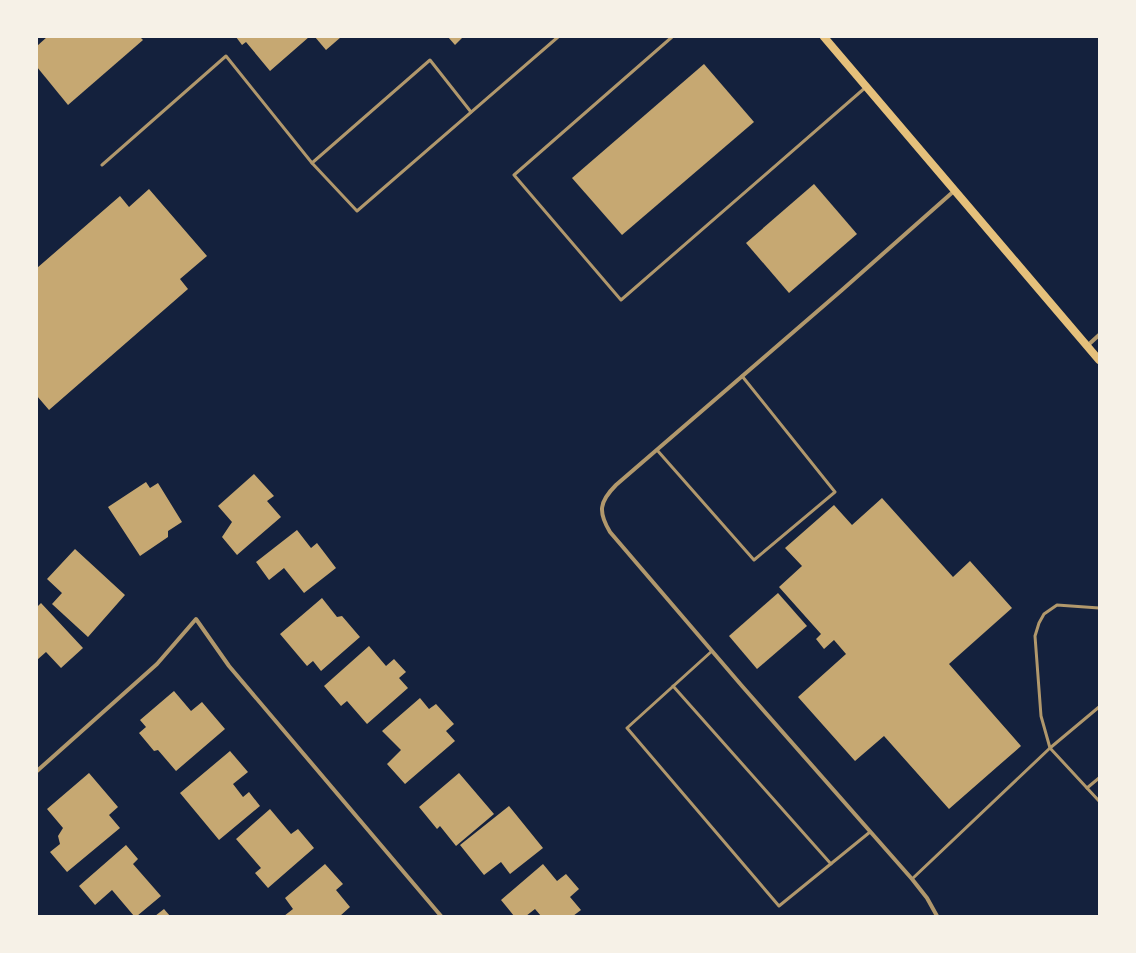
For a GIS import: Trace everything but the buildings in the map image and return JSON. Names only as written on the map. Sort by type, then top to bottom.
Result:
[{"type":"main road","points":[[824,37],[1099,360]]},
{"type":"street","points":[[937,916],[912,879],[610,532],[602,515],[603,504],[608,494],[954,191]]},
{"type":"street","points":[[1087,346],[1099,335]]},
{"type":"street","points":[[37,771],[157,664],[196,619],[229,666],[441,916]]},
{"type":"lane","points":[[102,165],[226,56],[312,163],[357,211],[558,37]]},
{"type":"lane","points":[[672,37],[514,175],[621,300],[866,87]]},
{"type":"lane","points":[[312,163],[430,60],[472,112]]},
{"type":"lane","points":[[657,450],[754,560],[835,492],[742,376]]},
{"type":"lane","points":[[1099,608],[1057,606],[1044,614],[1039,622],[1035,636],[1041,716],[1050,748],[1099,801]]},
{"type":"lane","points":[[712,651],[627,728],[779,906],[870,832]]},
{"type":"lane","points":[[673,686],[831,864]]},
{"type":"lane","points":[[912,879],[1050,748],[1099,706]]},
{"type":"lane","points":[[1087,788],[1099,778]]}]
